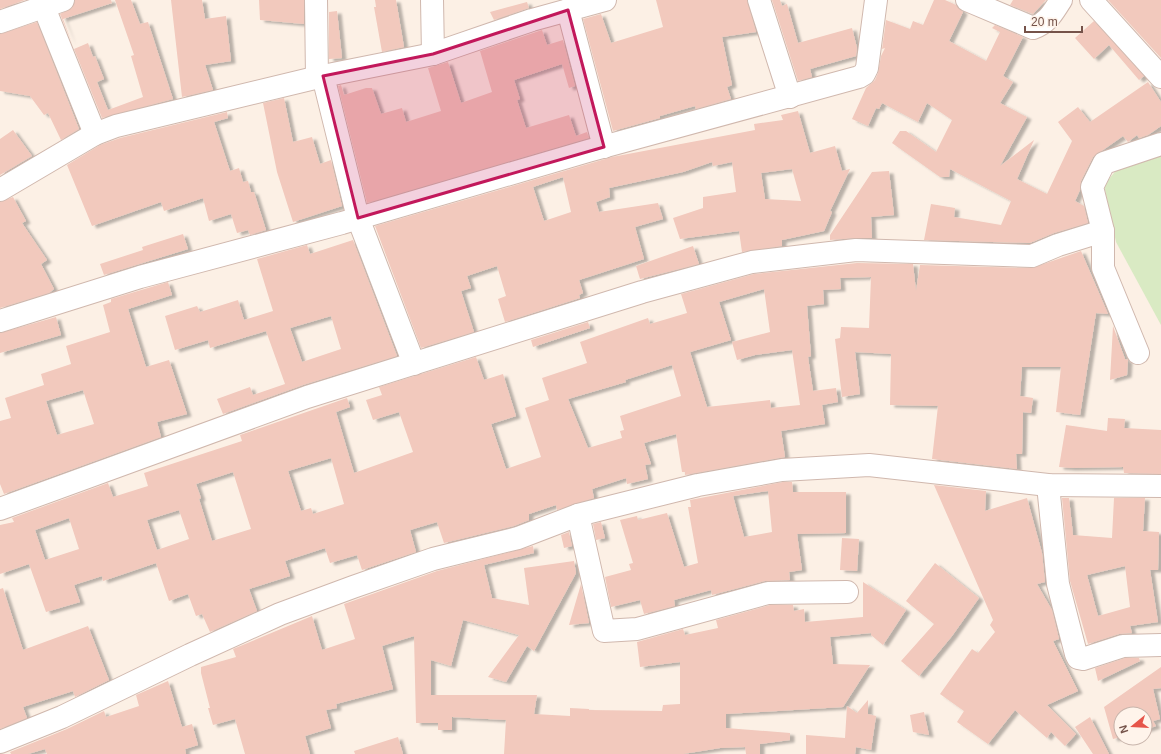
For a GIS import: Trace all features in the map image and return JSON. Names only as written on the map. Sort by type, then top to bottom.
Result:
[{"type":"street","points":[[0,22],[42,3],[63,0]]},
{"type":"street","points":[[316,0],[320,77],[358,218],[414,364]]},
{"type":"street","points":[[432,0],[433,54]]},
{"type":"street","points":[[532,20],[545,0]]},
{"type":"street","points":[[0,190],[95,134],[116,126],[320,77],[433,54],[532,20],[605,0]]},
{"type":"street","points":[[758,0],[790,97]]},
{"type":"street","points":[[0,321],[140,276],[358,218],[604,147],[790,97],[864,74],[867,68],[876,0]]},
{"type":"street","points":[[967,0],[1033,28],[1041,25],[1049,19],[1061,0]]},
{"type":"street","points":[[1092,0],[1161,77]]},
{"type":"street","points":[[42,3],[95,134]]},
{"type":"street","points":[[568,10],[604,147]]},
{"type":"street","points":[[1138,353],[1103,268],[1103,231],[1092,187],[1104,163],[1161,144]]},
{"type":"street","points":[[0,508],[307,397],[642,292],[752,262],[856,250],[1032,256],[1058,245],[1103,231]]},
{"type":"street","points":[[0,742],[62,717],[190,655],[280,614],[433,559],[518,538],[578,515],[698,485],[782,470],[869,465],[1048,485],[1161,486]]},
{"type":"street","points":[[1048,485],[1058,584],[1078,658],[1083,659],[1122,646],[1161,645]]},
{"type":"street","points":[[578,515],[604,631],[637,629],[768,593],[847,592]]},
{"type":"highlighted area","points":[[568,10],[604,147],[358,218],[323,76],[433,54]]},
{"type":"green space","points":[[1161,156],[1161,325],[1116,242],[1104,185],[1123,162]]},
{"type":"building","points":[[0,0],[25,0],[0,9]]},
{"type":"building","points":[[75,0],[111,0],[112,3],[63,19],[72,43],[60,14],[72,8]]},
{"type":"building","points":[[115,0],[131,0],[140,24],[148,22],[173,99],[102,118],[74,49],[88,43],[104,79],[97,82],[108,110],[143,97],[131,56],[134,55]]},
{"type":"building","points":[[171,0],[202,0],[205,19],[226,16],[231,61],[205,65],[213,90],[182,97]]},
{"type":"building","points":[[259,0],[304,0],[304,24],[260,20]]},
{"type":"building","points":[[375,0],[396,0],[404,47],[382,52],[374,7],[376,7]]},
{"type":"building","points":[[656,0],[747,0],[756,32],[722,37],[732,85],[727,87],[731,99],[696,109],[695,106],[660,116],[660,118],[613,131],[583,19],[601,14],[611,43],[663,27]]},
{"type":"building","points":[[772,0],[780,0],[782,6],[787,4],[798,43],[852,28],[857,48],[856,56],[810,69],[812,77],[798,81]]},
{"type":"building","points":[[934,0],[945,0],[956,5],[963,12],[949,41],[986,61],[1000,32],[992,28],[995,25],[1023,37],[1003,76],[1013,82],[1000,103],[1027,117],[1000,166],[1034,140],[1017,179],[1047,194],[1072,141],[1058,122],[1078,107],[1090,122],[1148,82],[1161,102],[1161,126],[1148,135],[1139,138],[1137,135],[1128,142],[1123,136],[1093,157],[1081,181],[1080,190],[1075,201],[1084,206],[1088,223],[1054,233],[1030,243],[924,240],[931,204],[955,208],[954,217],[1001,225],[1011,201],[950,169],[949,177],[940,177],[892,143],[900,131],[906,131],[936,152],[952,120],[927,103],[918,122],[882,103],[879,109],[876,108],[868,126],[852,119],[866,88],[875,80],[878,73],[881,56],[885,48],[882,49],[886,20],[910,29],[913,21],[923,25]]},
{"type":"building","points":[[1013,0],[1046,0],[1033,14],[1010,5]]},
{"type":"building","points":[[1108,0],[1161,0],[1161,58]]},
{"type":"building","points":[[527,2],[529,8],[494,20],[490,12]]},
{"type":"building","points":[[337,11],[342,58],[329,59],[329,12]]},
{"type":"building","points":[[1094,21],[1144,76],[1139,80],[1109,45],[1094,59],[1075,38]]},
{"type":"building","points":[[37,22],[79,129],[61,140],[48,113],[44,115],[30,96],[0,91],[0,34]]},
{"type":"building","points":[[542,30],[547,45],[563,40],[575,86],[569,88],[562,64],[514,80],[520,99],[517,100],[526,128],[569,115],[576,136],[587,132],[589,138],[367,203],[338,86],[341,85],[344,95],[366,88],[372,88],[381,114],[402,108],[406,122],[441,111],[428,68],[448,62],[461,103],[492,92],[480,51]]},
{"type":"building","points":[[284,98],[293,142],[312,137],[320,164],[331,160],[342,206],[293,222],[277,172],[263,103]]},
{"type":"building","points":[[798,111],[810,153],[835,146],[842,171],[850,169],[830,211],[832,212],[824,231],[782,240],[782,246],[742,252],[739,231],[680,239],[673,218],[703,208],[703,197],[736,192],[732,162],[713,166],[712,162],[683,172],[609,188],[610,197],[596,202],[599,212],[658,203],[663,219],[635,227],[644,259],[579,280],[583,293],[579,295],[580,298],[505,322],[498,299],[506,296],[497,266],[467,276],[471,288],[461,291],[474,332],[421,348],[375,226],[612,157],[755,130],[754,124],[783,120],[781,115]],"holes":[[[792,169],[801,201],[765,199],[761,173]],[[563,177],[571,212],[544,221],[533,187]]]},
{"type":"building","points":[[227,112],[228,118],[214,122],[230,171],[239,168],[243,182],[248,181],[251,192],[254,192],[266,230],[250,235],[248,230],[237,233],[231,214],[209,221],[203,198],[164,211],[161,202],[92,226],[67,165],[100,145],[120,138]]},
{"type":"building","points":[[13,130],[32,156],[0,175],[0,139]]},
{"type":"building","points":[[889,171],[894,215],[871,217],[872,238],[830,240],[830,235],[872,172]]},
{"type":"building","points":[[13,197],[26,221],[22,223],[47,260],[41,264],[54,289],[49,293],[0,308],[0,202]]},
{"type":"building","points":[[183,234],[188,249],[104,275],[100,264],[143,250],[142,247]]},
{"type":"building","points":[[353,240],[397,356],[303,385],[223,414],[217,399],[250,387],[253,395],[285,384],[266,331],[210,348],[208,340],[175,350],[165,316],[197,306],[200,312],[238,300],[244,320],[273,311],[257,259],[307,245],[310,254]],"holes":[[[331,316],[341,349],[302,362],[290,328]]]},
{"type":"building","points":[[693,246],[699,264],[640,279],[636,266]]},
{"type":"building","points":[[1081,251],[1108,314],[1096,313],[1080,415],[1056,412],[1061,367],[1022,367],[1020,396],[1033,398],[1031,413],[1023,412],[1022,454],[1016,454],[1017,469],[932,459],[938,406],[890,405],[891,354],[855,352],[860,394],[842,397],[835,339],[840,338],[841,327],[869,328],[871,277],[840,278],[841,289],[823,290],[824,304],[807,306],[811,356],[808,357],[813,391],[836,388],[838,402],[822,405],[825,424],[781,431],[785,457],[685,475],[685,472],[682,472],[676,434],[644,443],[651,464],[645,465],[648,479],[627,484],[626,478],[592,489],[594,498],[557,510],[556,505],[529,514],[529,520],[514,526],[444,543],[437,522],[410,530],[416,552],[362,570],[357,555],[330,563],[325,548],[285,561],[290,576],[249,589],[257,611],[210,632],[202,614],[196,616],[188,594],[169,601],[156,563],[103,581],[102,576],[74,585],[80,602],[46,612],[29,564],[0,574],[0,525],[14,522],[12,518],[108,483],[113,497],[148,486],[144,473],[242,441],[240,435],[347,398],[350,407],[336,412],[354,473],[413,452],[399,412],[373,420],[366,400],[382,395],[379,387],[476,357],[484,380],[503,374],[516,416],[491,424],[506,469],[541,457],[525,408],[549,400],[542,378],[587,363],[580,342],[648,318],[650,324],[687,313],[681,294],[754,274],[857,263],[913,264],[916,291],[920,265],[1032,268]],"holes":[[[764,289],[770,332],[732,342],[737,360],[755,355],[792,350],[800,405],[771,408],[770,400],[707,407],[690,352],[731,340],[719,302]],[[672,365],[681,396],[620,416],[624,430],[620,431],[622,438],[588,448],[568,399],[626,382],[625,380]],[[331,458],[344,504],[313,514],[311,508],[301,511],[288,471]],[[233,472],[251,529],[212,541],[196,484]],[[179,510],[189,539],[157,550],[147,520]],[[69,518],[79,549],[45,560],[35,530]]]},
{"type":"building","points":[[168,282],[172,295],[128,309],[146,367],[169,360],[187,414],[157,422],[161,437],[4,494],[0,484],[0,421],[11,418],[5,398],[44,385],[41,374],[71,364],[66,346],[110,332],[103,305],[111,302],[111,299]],"holes":[[[83,390],[94,424],[57,435],[46,401]]]},
{"type":"building","points":[[56,317],[61,335],[0,353],[0,333]]},
{"type":"building","points":[[588,322],[590,328],[533,347],[531,340]]},
{"type":"building","points":[[1113,326],[1125,359],[1128,360],[1127,375],[1110,380]]},
{"type":"building","points":[[1108,418],[1125,419],[1124,428],[1161,430],[1161,474],[1124,473],[1123,467],[1059,467],[1066,425],[1107,431]]},
{"type":"building","points":[[783,482],[792,482],[793,492],[846,492],[846,533],[797,534],[802,570],[789,572],[790,580],[765,581],[712,595],[711,590],[674,600],[675,606],[644,614],[640,600],[611,607],[605,577],[631,570],[629,564],[633,563],[620,520],[637,516],[638,520],[667,513],[684,567],[698,563],[688,507],[691,507],[690,500]],"holes":[[[768,491],[772,532],[744,537],[733,496]]]},
{"type":"building","points":[[934,485],[986,491],[985,511],[1027,498],[1042,553],[1045,582],[1037,584],[1052,610],[1059,639],[1053,641],[1078,691],[1047,705],[1076,734],[1065,746],[1051,732],[1047,738],[1015,710],[988,744],[957,722],[964,711],[940,694],[972,649],[978,653],[995,632],[990,625],[993,620]]},
{"type":"building","points":[[1062,498],[1069,498],[1073,535],[1112,538],[1114,498],[1145,498],[1143,531],[1159,532],[1158,570],[1150,570],[1158,622],[1130,626],[1132,633],[1119,634],[1088,644],[1070,581]],"holes":[[[1125,566],[1130,607],[1098,616],[1087,575]]]},
{"type":"building","points":[[601,522],[605,538],[596,540],[593,524]]},
{"type":"building","points":[[569,532],[572,546],[564,548],[561,535]]},
{"type":"building","points":[[842,538],[859,539],[857,571],[840,570]]},
{"type":"building","points":[[533,546],[534,553],[484,565],[492,598],[529,605],[524,568],[574,561],[576,573],[534,651],[527,646],[506,682],[488,677],[519,635],[463,620],[451,666],[431,660],[431,695],[537,695],[534,714],[570,716],[570,708],[589,710],[662,711],[663,705],[680,704],[680,662],[640,667],[637,642],[683,629],[685,635],[718,628],[716,620],[770,605],[793,605],[794,611],[804,609],[805,622],[863,617],[863,582],[906,610],[883,645],[871,635],[871,633],[830,637],[833,664],[870,665],[843,707],[726,714],[726,728],[790,733],[790,740],[760,744],[760,754],[746,754],[745,747],[720,748],[683,754],[504,754],[506,720],[452,717],[452,730],[438,730],[438,723],[416,723],[414,636],[382,646],[393,689],[336,704],[337,708],[326,710],[331,728],[305,736],[310,754],[245,754],[235,719],[213,725],[208,708],[210,708],[201,673],[201,667],[236,657],[233,649],[312,616],[322,650],[355,639],[344,604],[437,571]]},
{"type":"building","points":[[935,563],[979,598],[952,636],[919,676],[901,661],[934,624],[906,601]]},
{"type":"building","points":[[581,584],[589,623],[569,625]]},
{"type":"building","points":[[3,588],[23,650],[88,626],[109,680],[75,697],[73,691],[23,707],[27,718],[0,729],[0,589]]},
{"type":"building","points":[[1125,658],[1139,658],[1140,661],[1098,681],[1095,668]]},
{"type":"building","points":[[1161,667],[1161,688],[1153,689],[1160,719],[1153,721],[1153,706],[1113,706],[1113,739],[1104,707]]},
{"type":"building","points":[[168,681],[182,727],[192,724],[198,745],[185,749],[186,754],[47,754],[45,749],[28,754],[11,754],[10,752],[67,729],[104,711],[106,717],[139,706],[136,695]]},
{"type":"building","points":[[868,700],[868,714],[876,716],[871,750],[856,747],[855,754],[806,754],[806,735],[845,738],[847,706],[857,713]]},
{"type":"building","points":[[924,712],[929,735],[913,732],[910,715]]},
{"type":"building","points":[[1090,717],[1109,754],[1093,754],[1075,727]]},
{"type":"building","points":[[398,737],[403,754],[355,754],[354,751]]}]
